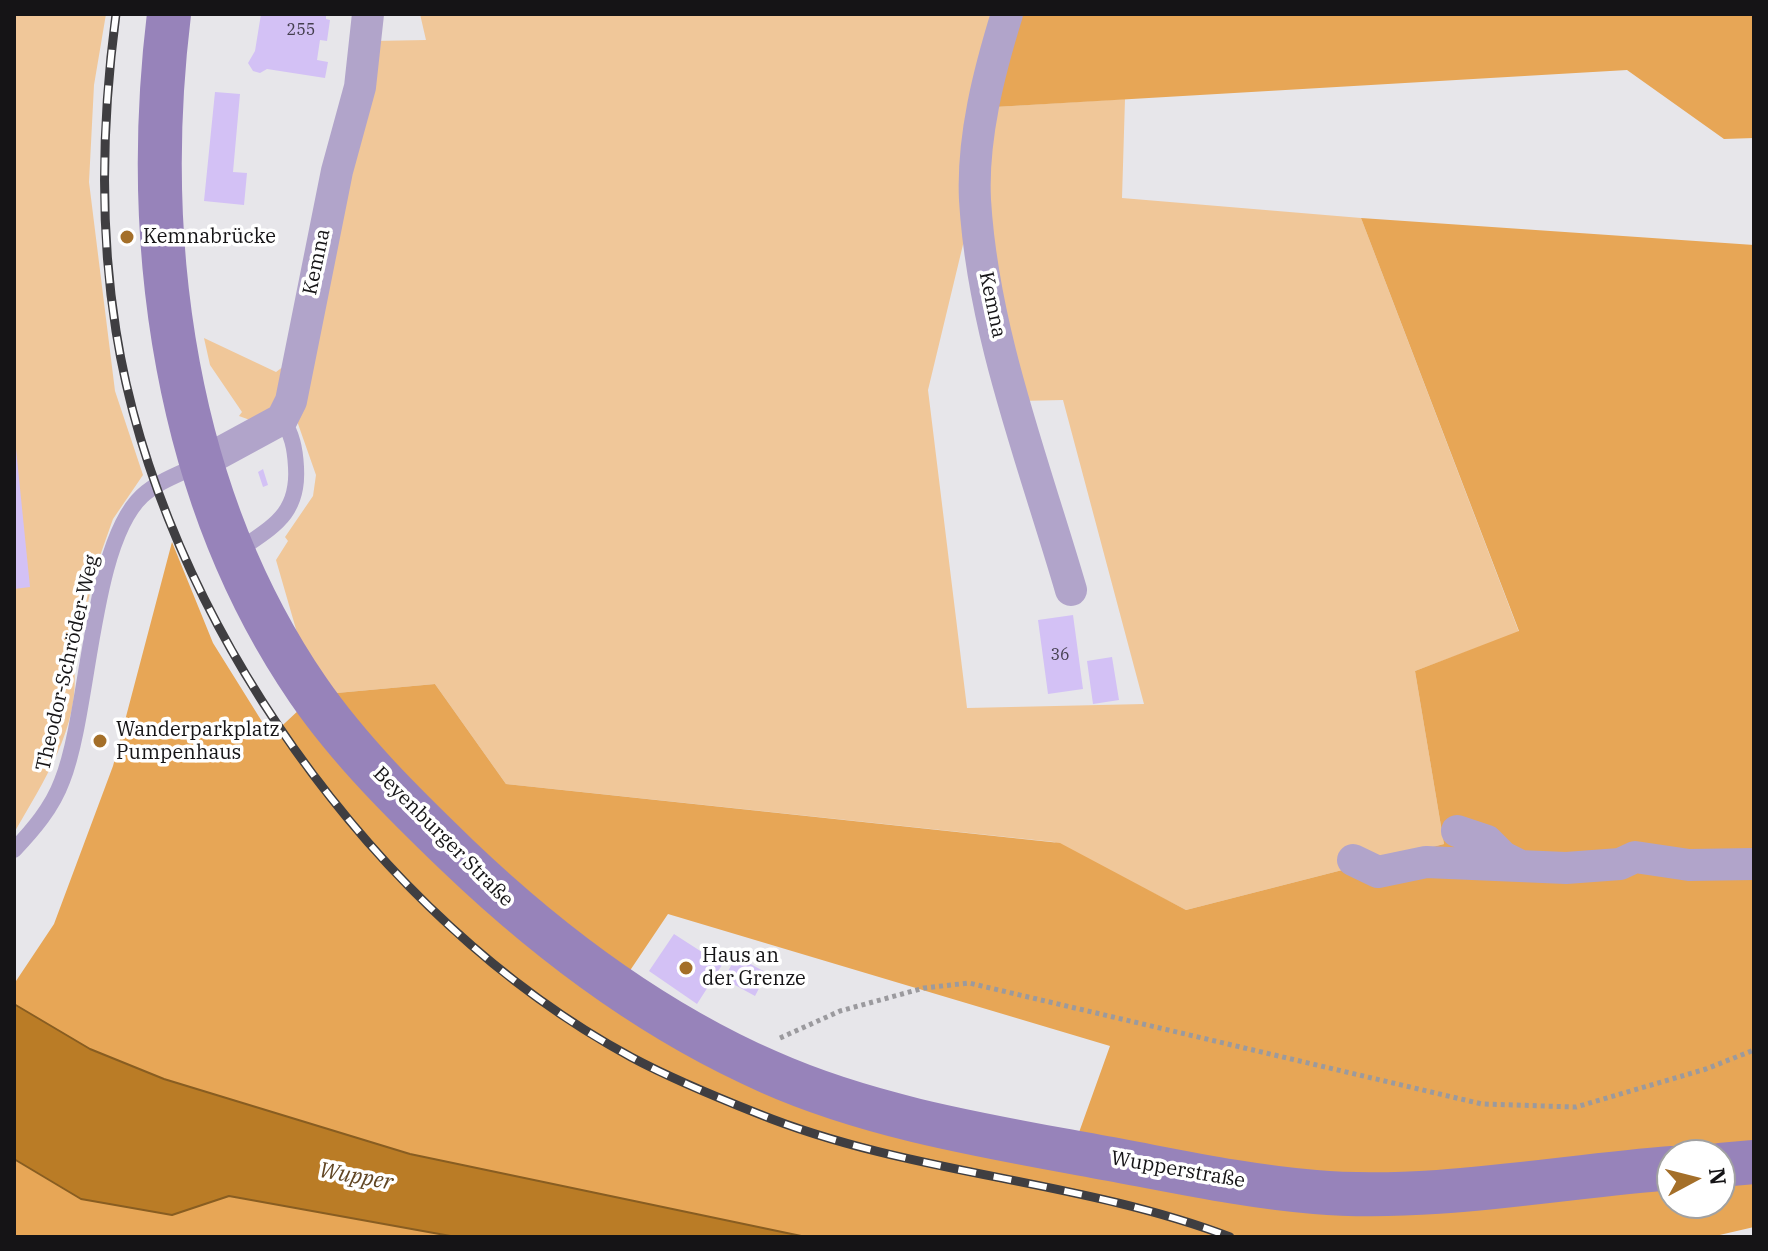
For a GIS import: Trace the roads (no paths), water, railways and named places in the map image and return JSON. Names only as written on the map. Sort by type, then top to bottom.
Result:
[{"type":"main road","name":"Beyenburger Straße","points":[[169,14],[161,123],[163,252],[177,359],[201,463],[234,554],[273,634],[310,693],[404,803],[480,877],[602,976],[700,1039]]},
{"type":"main road","name":"Wupperstraße","points":[[700,1039],[793,1082],[856,1103],[1047,1147],[1286,1189],[1348,1194],[1416,1192],[1656,1170]]},
{"type":"street","name":"Kemna","points":[[282,419],[291,401],[337,171],[360,87],[368,14]]},
{"type":"street","name":"Kemna","points":[[1007,14],[992,63],[980,131],[975,198],[986,283],[1003,356],[1071,590]]},
{"type":"street","points":[[201,463],[282,419]]},
{"type":"street","points":[[1457,831],[1487,841],[1503,857],[1519,865]]},
{"type":"street","points":[[1353,860],[1378,872],[1426,862],[1566,868],[1620,864],[1635,857],[1689,865],[1754,864]]},
{"type":"lane","points":[[234,554],[280,521],[298,490],[292,435],[282,419]]},
{"type":"lane","name":"Theodor-Schröder-Weg","points":[[14,850],[46,813],[62,783],[72,750],[107,568],[122,525],[139,498],[156,485],[201,463]]},
{"type":"water","name":"Wupper","points":[[14,1004],[90,1049],[164,1079],[410,1154],[806,1237],[456,1237],[229,1196],[172,1215],[81,1199],[14,1159]]},
{"type":"railway","points":[[116,14],[105,133],[107,252],[116,331],[141,439],[180,546],[231,650],[295,750],[368,842],[449,926],[538,998],[631,1057],[678,1080],[759,1114],[875,1151],[1114,1202],[1230,1237]]},
{"type":"place","name":"Kemnabrücke","points":[[127,237]]},
{"type":"place","name":"Wanderparkplatz Pumpenhaus","points":[[100,741]]},
{"type":"place","name":"Haus an der Grenze","points":[[686,968]]}]
